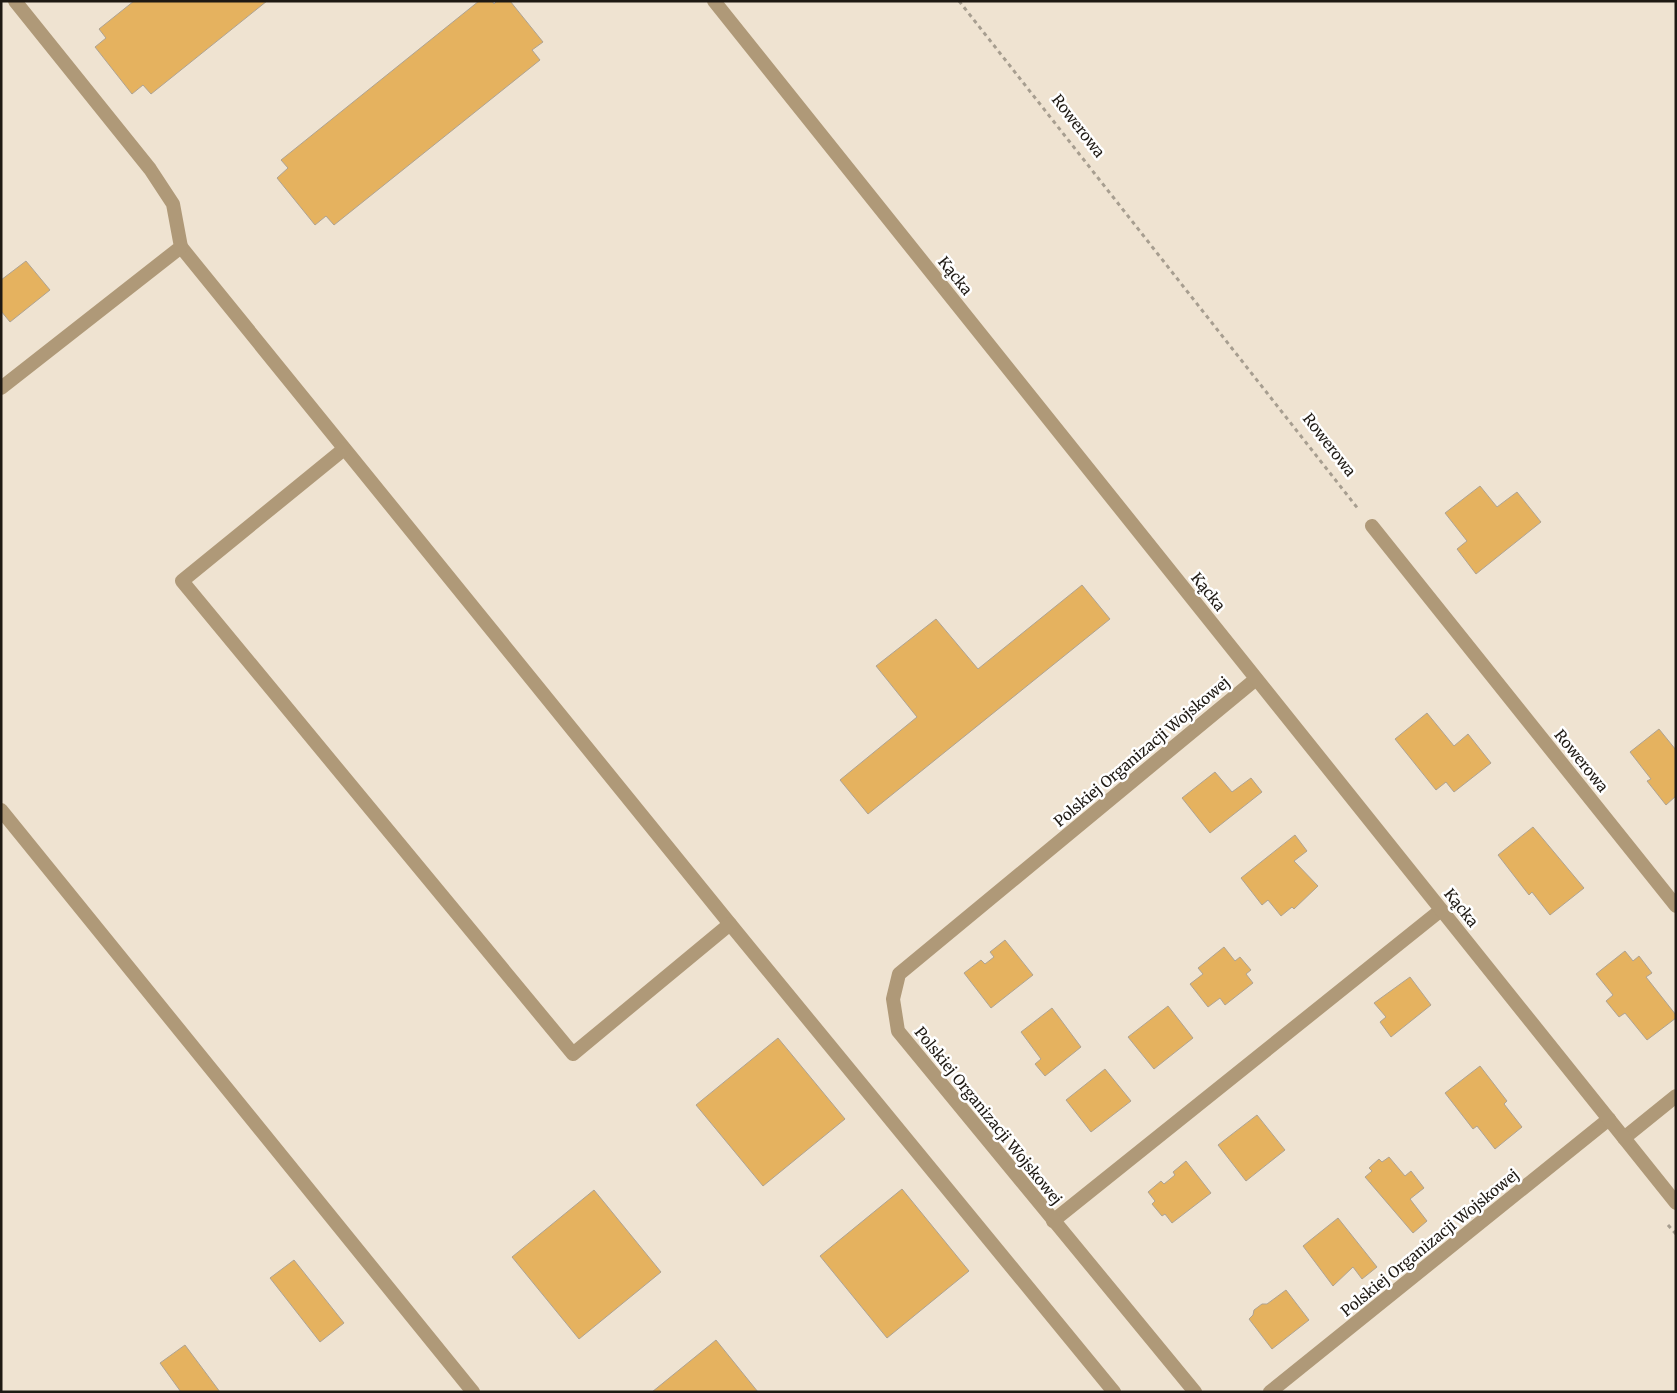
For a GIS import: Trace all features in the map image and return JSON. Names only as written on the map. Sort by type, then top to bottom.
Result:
[{"type":"street","points":[[15,1],[150,169],[173,204],[181,247],[730,924],[1114,1392]]},
{"type":"street","name":"Kącka","points":[[714,1],[1676,1203]]},
{"type":"street","points":[[1,388],[181,247]]},
{"type":"street","points":[[344,449],[182,581],[573,1054],[730,924]]},
{"type":"street","name":"Rowerowa","points":[[1372,526],[1676,906]]},
{"type":"street","name":"Polskiej Organizacji Wojskowej","points":[[1195,1392],[898,1031],[892,999],[899,974],[1256,679]]},
{"type":"street","points":[[1,810],[473,1392]]},
{"type":"street","points":[[1053,1221],[1441,910]]},
{"type":"street","points":[[1624,1138],[1676,1096]]},
{"type":"street","name":"Polskiej Organizacji Wojskowej","points":[[1270,1392],[1609,1119]]},
{"type":"path","name":"Rowerowa","points":[[959,1],[1372,526]]},
{"type":"building","points":[[134,1],[267,1],[151,94],[143,85],[132,94],[95,47],[106,38],[99,29]]},
{"type":"building","points":[[479,1],[492,1],[494,4],[497,1],[510,1],[543,42],[532,50],[540,60],[334,225],[326,216],[315,225],[277,178],[288,168],[281,160]]},
{"type":"building","points":[[26,261],[50,290],[10,322],[1,311],[1,280]]},
{"type":"building","points":[[1480,486],[1497,507],[1517,492],[1541,522],[1476,574],[1457,549],[1467,541],[1445,513]]},
{"type":"building","points":[[1082,585],[1110,619],[868,814],[840,780],[917,717],[876,666],[936,619],[978,669]]},
{"type":"building","points":[[1427,713],[1454,746],[1468,734],[1491,763],[1454,792],[1446,782],[1436,790],[1395,739]]},
{"type":"building","points":[[1659,729],[1676,750],[1676,796],[1666,805],[1647,781],[1651,779],[1630,752]]},
{"type":"building","points":[[1215,772],[1232,792],[1251,778],[1262,792],[1210,833],[1182,798]]},
{"type":"building","points":[[1533,827],[1584,888],[1550,915],[1532,892],[1529,895],[1498,855]]},
{"type":"building","points":[[1295,835],[1307,851],[1294,861],[1318,886],[1294,909],[1292,907],[1281,916],[1268,900],[1262,905],[1241,878]]},
{"type":"building","points":[[1005,940],[1033,975],[991,1008],[964,973],[981,960],[985,964],[994,957],[990,952]]},
{"type":"building","points":[[1224,947],[1235,961],[1240,957],[1251,970],[1246,974],[1253,983],[1225,1005],[1220,998],[1208,1007],[1190,984],[1203,974],[1198,968]]},
{"type":"building","points":[[1625,951],[1633,961],[1639,956],[1652,973],[1646,977],[1676,1015],[1676,1018],[1647,1040],[1625,1013],[1619,1017],[1606,1001],[1613,995],[1596,974]]},
{"type":"building","points":[[1410,977],[1431,1005],[1391,1037],[1380,1022],[1386,1017],[1374,1003]]},
{"type":"building","points":[[1168,1006],[1193,1038],[1154,1069],[1128,1037]]},
{"type":"building","points":[[1052,1008],[1081,1047],[1045,1076],[1035,1064],[1041,1059],[1021,1032]]},
{"type":"building","points":[[778,1038],[845,1119],[763,1186],[696,1105]]},
{"type":"building","points":[[1480,1066],[1507,1101],[1504,1104],[1522,1127],[1495,1149],[1477,1126],[1473,1129],[1445,1093]]},
{"type":"building","points":[[1105,1069],[1131,1101],[1091,1132],[1066,1100]]},
{"type":"building","points":[[1257,1115],[1285,1150],[1246,1181],[1218,1145]]},
{"type":"building","points":[[1389,1157],[1405,1176],[1411,1171],[1424,1188],[1410,1199],[1427,1221],[1413,1233],[1365,1177],[1372,1171],[1369,1168],[1379,1159],[1382,1162]]},
{"type":"building","points":[[1186,1161],[1211,1193],[1172,1223],[1165,1214],[1162,1216],[1152,1204],[1155,1201],[1148,1192],[1161,1181],[1164,1184],[1175,1175],[1173,1172]]},
{"type":"building","points":[[902,1189],[969,1271],[887,1338],[820,1256]]},
{"type":"building","points":[[594,1190],[661,1272],[579,1339],[512,1257]]},
{"type":"building","points":[[1338,1218],[1377,1267],[1362,1279],[1353,1267],[1333,1286],[1303,1246]]},
{"type":"building","points":[[294,1260],[344,1323],[320,1342],[270,1278]]},
{"type":"building","points":[[1286,1290],[1309,1320],[1272,1349],[1249,1319],[1253,1315],[1254,1310],[1262,1304],[1267,1304]]},
{"type":"building","points":[[716,1340],[758,1392],[652,1392]]},
{"type":"building","points":[[185,1345],[220,1392],[181,1392],[160,1363]]}]
